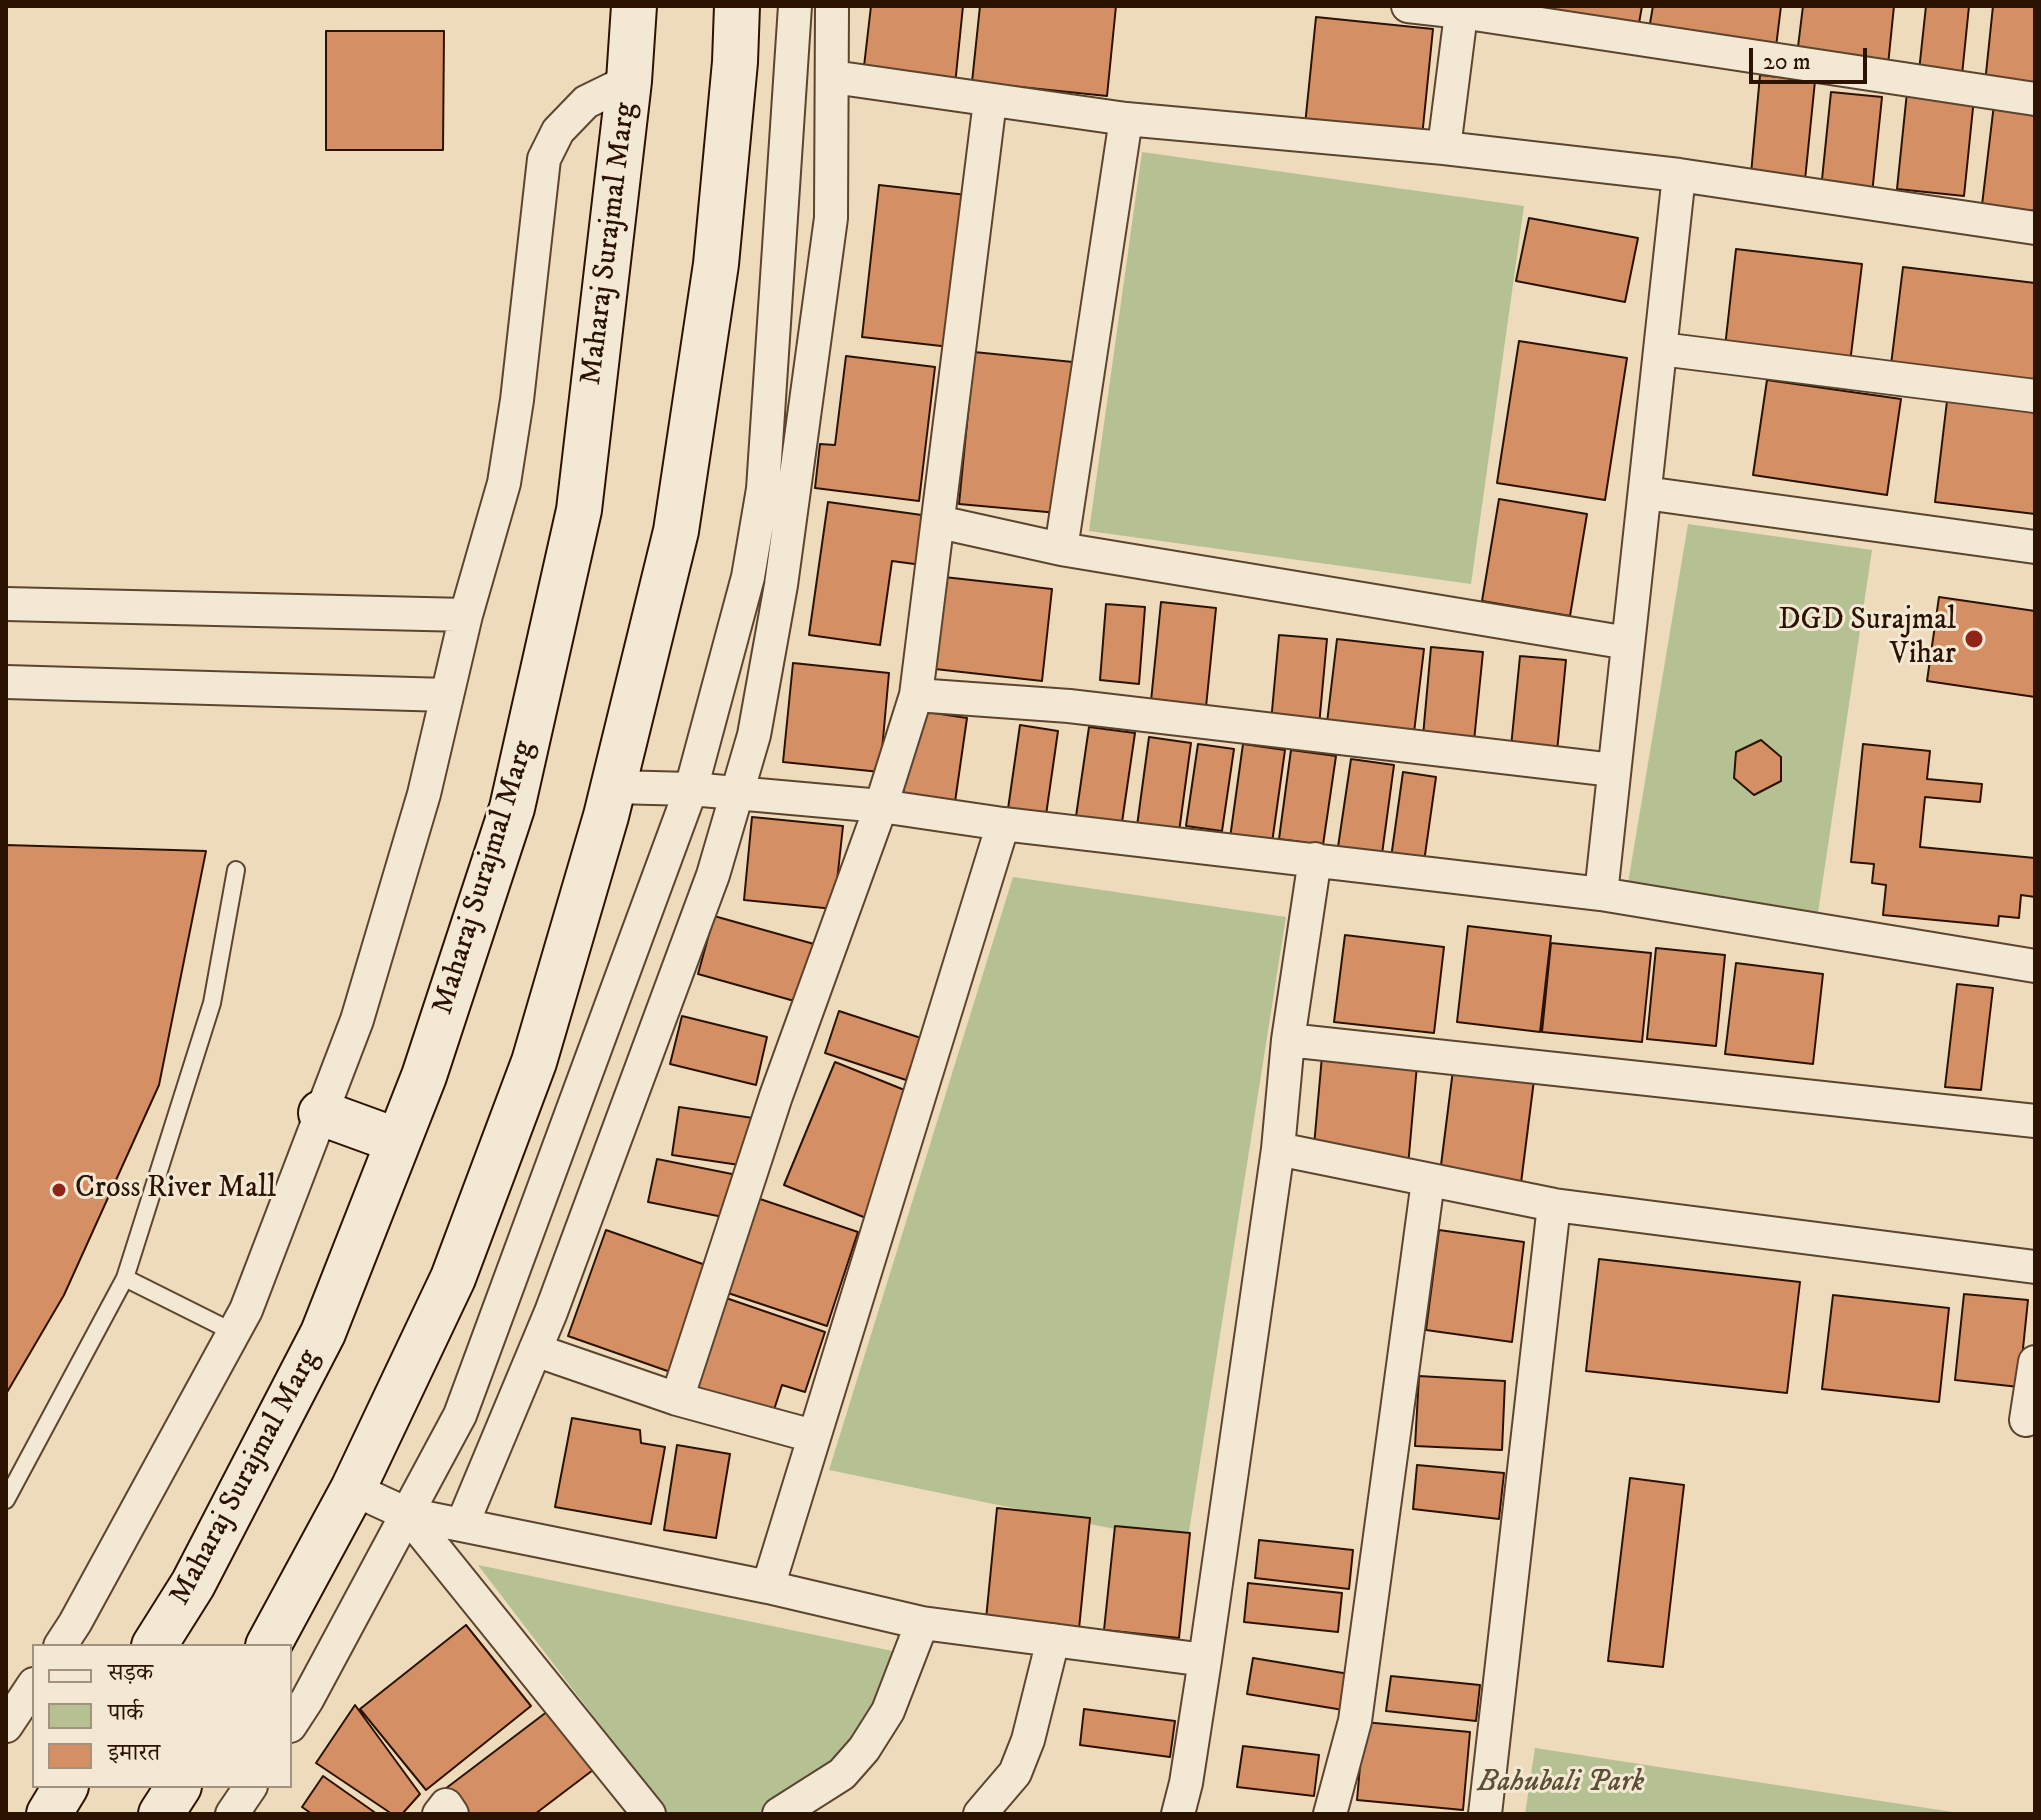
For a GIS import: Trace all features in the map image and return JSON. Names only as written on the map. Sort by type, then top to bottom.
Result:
[{"type":"main road","name":"Maharaj Surajmal Marg","points":[[155,1644],[193,1584],[323,1333],[424,1076],[512,808],[579,510],[629,81],[634,6]]},
{"type":"main road","points":[[269,1644],[353,1489],[453,1278],[534,1062],[614,787],[676,531],[716,264],[735,62],[737,6]]},
{"type":"main road","points":[[321,1113],[398,1141]]},
{"type":"main road","points":[[49,1814],[65,1788]]},
{"type":"main road","points":[[161,1814],[178,1788]]},
{"type":"street","points":[[292,1723],[460,1415],[691,789],[748,577],[763,489],[795,6]]},
{"type":"street","points":[[462,1525],[535,1350],[713,875],[754,735],[781,585],[831,218],[832,6]]},
{"type":"street","points":[[1408,6],[1462,9],[2035,99]]},
{"type":"street","points":[[1444,148],[1462,9]]},
{"type":"street","points":[[833,77],[1126,119],[1444,148],[1679,175],[2035,228]]},
{"type":"street","points":[[61,1644],[235,1333],[362,1005],[424,794],[466,615],[504,483],[517,400],[544,159],[558,131],[586,102],[629,81]]},
{"type":"street","points":[[677,1399],[776,1096],[881,806],[916,695],[990,101]]},
{"type":"street","points":[[1061,549],[1126,119]]},
{"type":"street","points":[[1601,894],[1679,175]]},
{"type":"street","points":[[1661,349],[2035,396]]},
{"type":"street","points":[[1645,493],[2035,547]]},
{"type":"street","points":[[939,522],[1061,549],[1628,643]]},
{"type":"street","points":[[6,604],[466,615]]},
{"type":"street","points":[[6,682],[447,695]]},
{"type":"street","points":[[916,695],[1069,706],[1613,770]]},
{"type":"street","points":[[614,787],[691,789],[881,806],[1003,824],[1601,894],[2035,966]]},
{"type":"street","points":[[768,1587],[1003,824]]},
{"type":"street","points":[[1178,1814],[1186,1783],[1205,1660],[1278,1149],[1288,1040],[1315,859]]},
{"type":"street","points":[[1288,1040],[2035,1121]]},
{"type":"street","points":[[1278,1149],[1554,1205],[2035,1267]]},
{"type":"street","points":[[1330,1814],[1355,1721],[1428,1181]]},
{"type":"street","points":[[1485,1814],[1554,1205]]},
{"type":"street","points":[[535,1350],[677,1399],[813,1436]]},
{"type":"street","points":[[2026,1420],[2035,1362]]},
{"type":"street","points":[[353,1489],[407,1514],[768,1587],[922,1623],[1205,1660]]},
{"type":"street","points":[[407,1514],[649,1814]]},
{"type":"street","points":[[779,1814],[842,1774],[864,1749],[888,1711],[922,1623]]},
{"type":"street","points":[[980,1814],[1015,1773],[1028,1740],[1053,1640]]},
{"type":"street","points":[[6,1726],[32,1687]]},
{"type":"street","points":[[232,1814],[250,1788]]},
{"type":"street","points":[[439,1814],[446,1805],[452,1814]]},
{"type":"lane","points":[[6,1500],[125,1278],[212,1003],[236,870]]},
{"type":"lane","points":[[125,1278],[235,1333]]},
{"type":"green space","points":[[1142,152],[1524,206],[1471,584],[1089,531]]},
{"type":"green space","points":[[1688,524],[1872,550],[1816,926],[1624,907]]},
{"type":"green space","points":[[1013,877],[1286,917],[1187,1544],[829,1470]]},
{"type":"green space","points":[[478,1565],[907,1654],[886,1741],[788,1814],[668,1814]]},
{"type":"green space","name":"Bahubali Park","points":[[1535,1748],[1966,1814],[1525,1814]]},
{"type":"building","points":[[871,6],[963,6],[955,85],[863,75]]},
{"type":"building","points":[[980,6],[1116,6],[1107,96],[972,82]]},
{"type":"building","points":[[1533,6],[1642,6],[1638,29],[1532,13]]},
{"type":"building","points":[[1653,6],[1781,6],[1776,47],[1649,29]]},
{"type":"building","points":[[1803,6],[1894,6],[1888,65],[1797,55]]},
{"type":"building","points":[[1926,6],[1969,6],[1962,75],[1919,71]]},
{"type":"building","points":[[1993,6],[2035,6],[2035,89],[1985,83]]},
{"type":"building","points":[[1316,17],[1433,29],[1422,137],[1305,125]]},
{"type":"building","points":[[326,31],[444,31],[443,150],[326,150]]},
{"type":"building","points":[[1760,75],[1815,81],[1805,180],[1751,174]]},
{"type":"building","points":[[1831,92],[1882,97],[1872,194],[1821,189]]},
{"type":"building","points":[[1907,92],[1974,98],[1964,196],[1897,189]]},
{"type":"building","points":[[1994,104],[2035,109],[2035,211],[1982,205]]},
{"type":"building","points":[[879,185],[967,195],[950,347],[862,337]]},
{"type":"building","points":[[1529,218],[1638,238],[1625,302],[1516,281]]},
{"type":"building","points":[[1736,249],[1862,264],[1850,363],[1725,347]]},
{"type":"building","points":[[1903,267],[2035,283],[2035,390],[1890,373]]},
{"type":"building","points":[[1519,341],[1627,358],[1605,500],[1497,483]]},
{"type":"building","points":[[974,352],[1073,362],[1058,513],[959,504]]},
{"type":"building","points":[[846,356],[935,367],[919,501],[815,488],[820,444],[835,445]]},
{"type":"building","points":[[1767,380],[1901,399],[1887,495],[1753,475]]},
{"type":"building","points":[[1947,401],[2035,412],[2035,514],[1935,502]]},
{"type":"building","points":[[1499,499],[1587,514],[1570,616],[1482,601]]},
{"type":"building","points":[[828,502],[929,516],[922,565],[892,561],[880,645],[809,635]]},
{"type":"building","points":[[944,577],[1052,589],[1042,681],[935,669]]},
{"type":"building","points":[[1939,597],[2035,611],[2035,697],[1927,681]]},
{"type":"building","points":[[1161,602],[1216,608],[1206,707],[1151,701]]},
{"type":"building","points":[[1106,604],[1145,607],[1139,684],[1100,680]]},
{"type":"building","points":[[1279,635],[1327,639],[1319,726],[1271,722]]},
{"type":"building","points":[[1337,639],[1424,649],[1413,741],[1326,731]]},
{"type":"building","points":[[1431,647],[1483,652],[1474,741],[1423,736]]},
{"type":"building","points":[[1520,656],[1566,660],[1556,762],[1510,757]]},
{"type":"building","points":[[793,663],[889,673],[880,772],[783,762]]},
{"type":"building","points":[[914,710],[967,718],[955,802],[903,794]]},
{"type":"building","points":[[1020,725],[1058,731],[1046,815],[1008,809]]},
{"type":"building","points":[[1089,727],[1135,733],[1120,836],[1074,830]]},
{"type":"building","points":[[1149,737],[1191,743],[1179,832],[1137,826]]},
{"type":"building","points":[[1761,740],[1781,757],[1781,781],[1754,795],[1734,778],[1736,752]]},
{"type":"building","points":[[1198,744],[1234,749],[1222,831],[1186,826]]},
{"type":"building","points":[[1243,744],[1285,750],[1272,843],[1230,838]]},
{"type":"building","points":[[1863,744],[1930,751],[1927,779],[1982,784],[1980,802],[1925,797],[1920,847],[2035,858],[2035,897],[2021,895],[2019,918],[1999,916],[1998,926],[1883,915],[1886,885],[1872,883],[1874,864],[1851,862]]},
{"type":"building","points":[[1291,750],[1336,756],[1323,845],[1279,839]]},
{"type":"building","points":[[1351,759],[1394,765],[1382,854],[1338,847]]},
{"type":"building","points":[[1403,772],[1436,777],[1424,862],[1391,858]]},
{"type":"building","points":[[752,817],[843,826],[834,909],[744,900]]},
{"type":"building","name":"Cross River Mall","points":[[6,845],[206,851],[159,1085],[64,1295],[6,1394]]},
{"type":"building","points":[[714,916],[814,944],[798,1002],[698,974]]},
{"type":"building","points":[[1468,926],[1551,936],[1540,1032],[1457,1022]]},
{"type":"building","points":[[1345,935],[1444,947],[1434,1033],[1334,1022]]},
{"type":"building","points":[[1551,943],[1651,953],[1642,1042],[1542,1032]]},
{"type":"building","points":[[1656,948],[1725,955],[1716,1046],[1647,1039]]},
{"type":"building","points":[[1736,963],[1823,974],[1813,1064],[1725,1054]]},
{"type":"building","points":[[1957,984],[1993,988],[1981,1090],[1945,1087]]},
{"type":"building","points":[[839,1011],[921,1038],[906,1080],[825,1053]]},
{"type":"building","points":[[682,1016],[767,1037],[756,1085],[670,1064]]},
{"type":"building","points":[[1322,1056],[1417,1065],[1408,1166],[1313,1157]]},
{"type":"building","points":[[835,1062],[917,1095],[866,1218],[784,1185]]},
{"type":"building","points":[[1453,1070],[1534,1080],[1521,1183],[1440,1173]]},
{"type":"building","points":[[679,1107],[753,1118],[746,1166],[672,1155]]},
{"type":"building","points":[[657,1159],[737,1175],[728,1218],[648,1202]]},
{"type":"building","points":[[757,1198],[858,1232],[827,1326],[725,1292]]},
{"type":"building","points":[[606,1230],[714,1268],[676,1374],[568,1336]]},
{"type":"building","points":[[1439,1230],[1524,1242],[1512,1342],[1426,1330]]},
{"type":"building","points":[[1599,1259],[1800,1282],[1787,1393],[1586,1371]]},
{"type":"building","points":[[1964,1294],[2028,1300],[2019,1387],[1955,1380]]},
{"type":"building","points":[[1833,1295],[1949,1308],[1939,1402],[1822,1389]]},
{"type":"building","points":[[726,1298],[825,1332],[805,1392],[782,1385],[771,1419],[694,1393]]},
{"type":"building","points":[[1419,1376],[1505,1381],[1502,1450],[1415,1446]]},
{"type":"building","points":[[572,1418],[640,1430],[641,1443],[665,1447],[651,1524],[555,1507]]},
{"type":"building","points":[[677,1445],[730,1454],[716,1538],[664,1530]]},
{"type":"building","points":[[1417,1465],[1504,1473],[1499,1519],[1413,1509]]},
{"type":"building","points":[[1630,1478],[1684,1485],[1663,1667],[1608,1661]]},
{"type":"building","points":[[997,1508],[1090,1518],[1079,1629],[986,1619]]},
{"type":"building","points":[[1115,1526],[1190,1533],[1179,1638],[1104,1630]]},
{"type":"building","points":[[1259,1540],[1353,1550],[1349,1589],[1255,1578]]},
{"type":"building","points":[[1248,1583],[1342,1593],[1338,1632],[1244,1622]]},
{"type":"building","points":[[466,1625],[531,1706],[426,1790],[360,1709]]},
{"type":"building","points":[[1253,1658],[1349,1674],[1343,1710],[1247,1694]]},
{"type":"building","points":[[1391,1676],[1480,1685],[1476,1721],[1386,1711]]},
{"type":"building","points":[[355,1705],[420,1794],[402,1814],[392,1814],[316,1763]]},
{"type":"building","points":[[1084,1709],[1175,1721],[1170,1757],[1080,1745]]},
{"type":"building","points":[[548,1711],[593,1770],[535,1814],[464,1814],[445,1789]]},
{"type":"building","points":[[1364,1722],[1470,1732],[1463,1810],[1357,1800]]},
{"type":"building","points":[[1243,1746],[1319,1755],[1314,1796],[1237,1787]]},
{"type":"building","points":[[323,1776],[377,1814],[312,1814],[302,1807]]},
{"type":"place","name":"DGD Surajmal Vihar","points":[[1974,639]]},
{"type":"place","name":"Cross River Mall","points":[[59,1190]]}]
